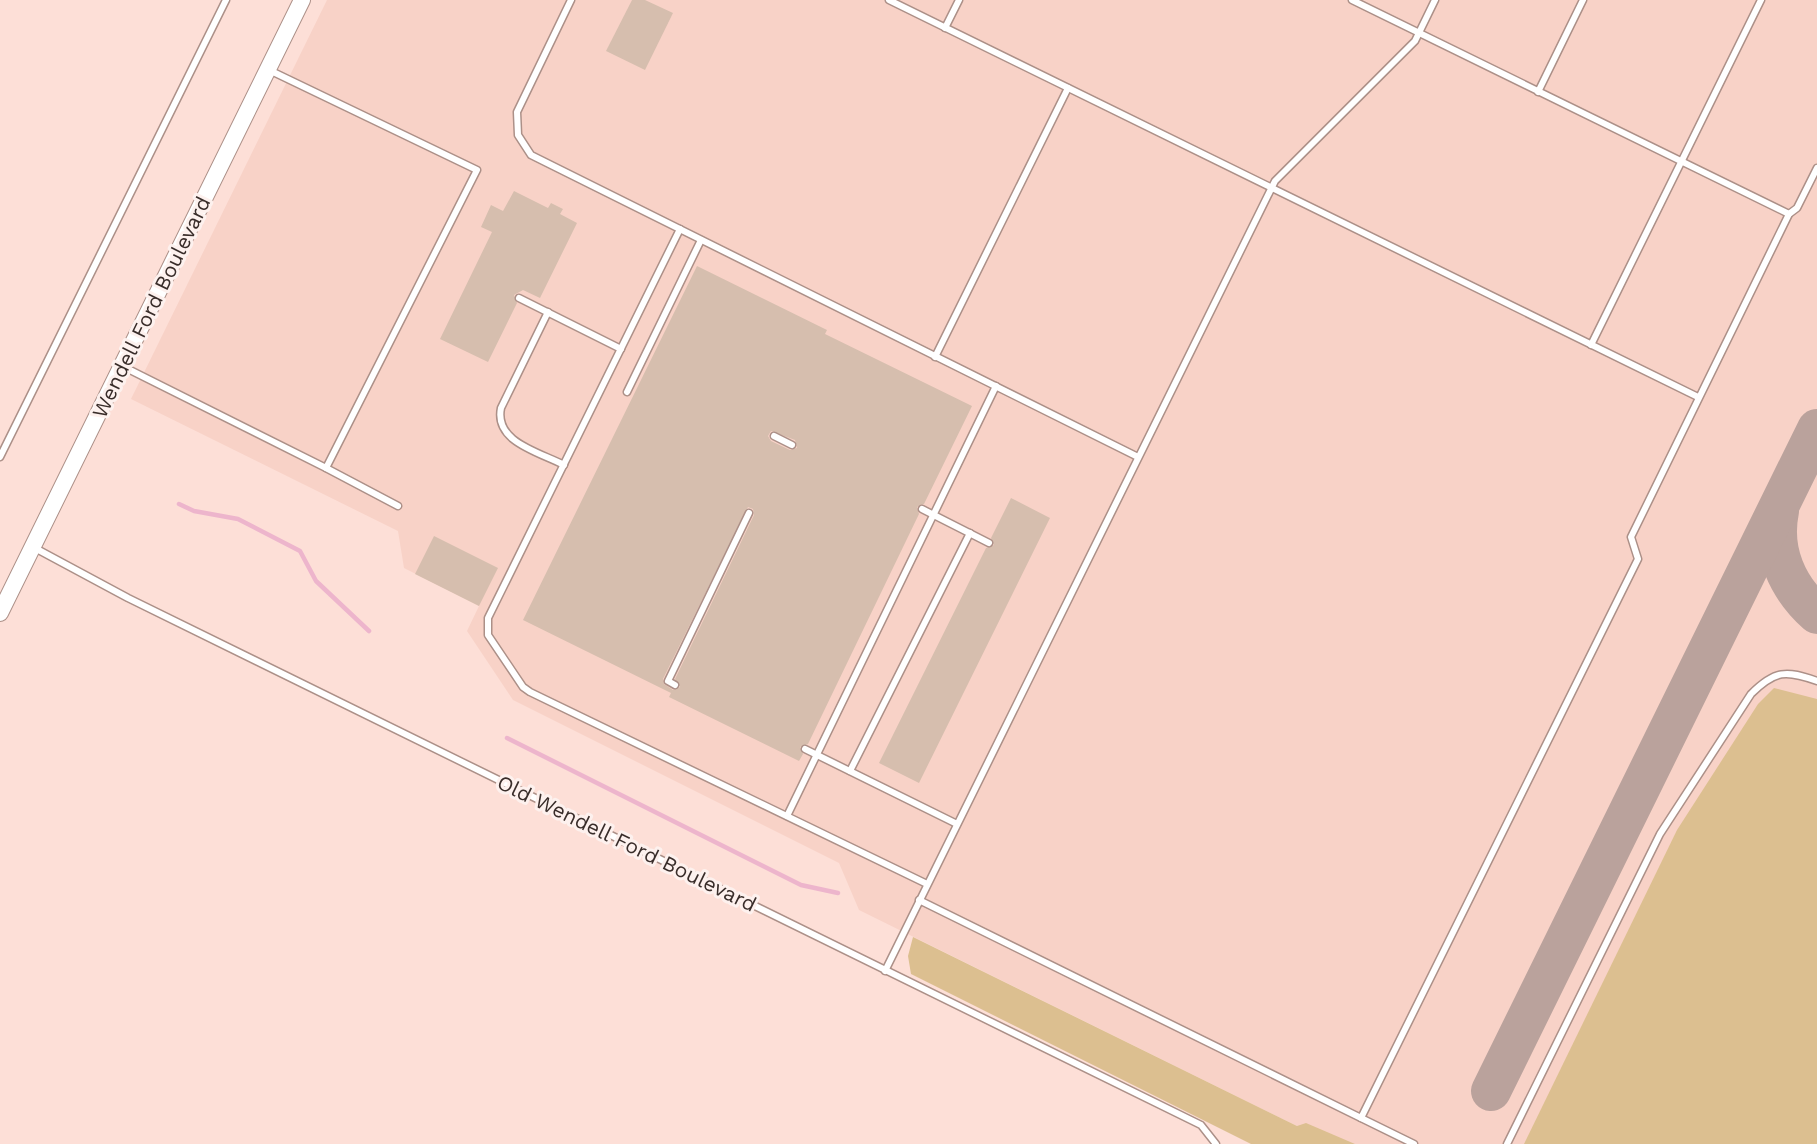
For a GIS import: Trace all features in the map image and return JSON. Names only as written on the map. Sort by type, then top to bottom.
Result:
[{"type":"street","name":"Wendell Ford Boulevard","points":[[0,613],[302,0]]},
{"type":"lane","points":[[0,457],[226,0]]},
{"type":"lane","points":[[571,0],[517,112],[522,145],[544,163],[1138,457]]},
{"type":"lane","points":[[889,0],[1698,397]]},
{"type":"lane","points":[[945,28],[959,0]]},
{"type":"lane","points":[[1352,0],[1789,214]]},
{"type":"lane","points":[[885,971],[1271,188],[1415,41],[1435,0]]},
{"type":"lane","points":[[1538,92],[1583,0]]},
{"type":"lane","points":[[1591,345],[1761,0]]},
{"type":"lane","points":[[268,69],[477,170],[326,468]]},
{"type":"lane","points":[[935,357],[1068,88]]},
{"type":"lane","points":[[1361,1118],[1638,559],[1630,537],[1789,214],[1797,208],[1817,168]]},
{"type":"lane","points":[[680,229],[488,618],[488,635],[523,687],[530,692],[927,884]]},
{"type":"lane","points":[[626,392],[701,240]]},
{"type":"lane","points":[[519,298],[621,349]]},
{"type":"lane","points":[[548,312],[501,408],[499,419],[501,429],[509,437],[564,465]]},
{"type":"lane","points":[[122,366],[398,506]]},
{"type":"lane","points":[[787,816],[996,386]]},
{"type":"lane","points":[[774,436],[792,445]]},
{"type":"lane","points":[[922,509],[989,543]]},
{"type":"lane","points":[[675,685],[667,681],[748,513]]},
{"type":"lane","points":[[849,771],[970,533]]},
{"type":"lane","name":"Old Wendell Ford Boulevard","points":[[33,547],[140,604],[1200,1125],[1216,1144]]},
{"type":"lane","points":[[1507,1144],[1660,834],[1751,694],[1766,679],[1785,672],[1817,681]]},
{"type":"lane","points":[[805,749],[957,824]]},
{"type":"lane","points":[[919,900],[1414,1144]]},
{"type":"shaded area","points":[[327,0],[1817,0],[1817,1144],[1294,1144],[1297,1126],[859,910],[839,863],[513,700],[467,631],[479,606],[404,568],[398,531],[131,399]]},
{"type":"shaded area","points":[[1774,688],[1817,699],[1817,1144],[1524,1144],[1677,830],[1758,704]]},
{"type":"shaded area","points":[[913,937],[1297,1126],[1306,1123],[1355,1144],[1251,1144],[911,974],[908,956]]},
{"type":"building","points":[[632,0],[645,0],[673,13],[645,70],[606,51]]},
{"type":"building","points":[[514,191],[548,208],[551,203],[563,209],[560,214],[577,223],[540,298],[523,290],[514,295],[517,303],[488,362],[440,339],[492,232],[481,227],[491,205],[503,211]]},
{"type":"building","points":[[697,266],[827,330],[825,334],[972,406],[924,504],[917,507],[919,514],[808,744],[800,747],[803,754],[799,761],[669,697],[671,693],[523,620]],"holes":[[[771,431],[795,440],[797,448],[790,450],[771,441],[768,436]],[[748,507],[753,509],[754,515],[675,679],[680,687],[673,690],[664,684],[663,679]]]},
{"type":"building","points":[[1011,498],[1050,518],[919,783],[879,763],[986,548],[994,545],[991,538]]},
{"type":"building","points":[[434,536],[498,568],[479,606],[415,574]]},
{"type":"waterway","points":[[179,504],[194,511],[238,519],[300,551],[316,581],[369,631]]},
{"type":"waterway","points":[[507,738],[801,885],[838,893]]},
{"type":"taxiway","points":[[1491,1091],[1817,429]]},
{"type":"taxiway","points":[[1779,511],[1777,540],[1784,567],[1797,592],[1817,614]]}]
